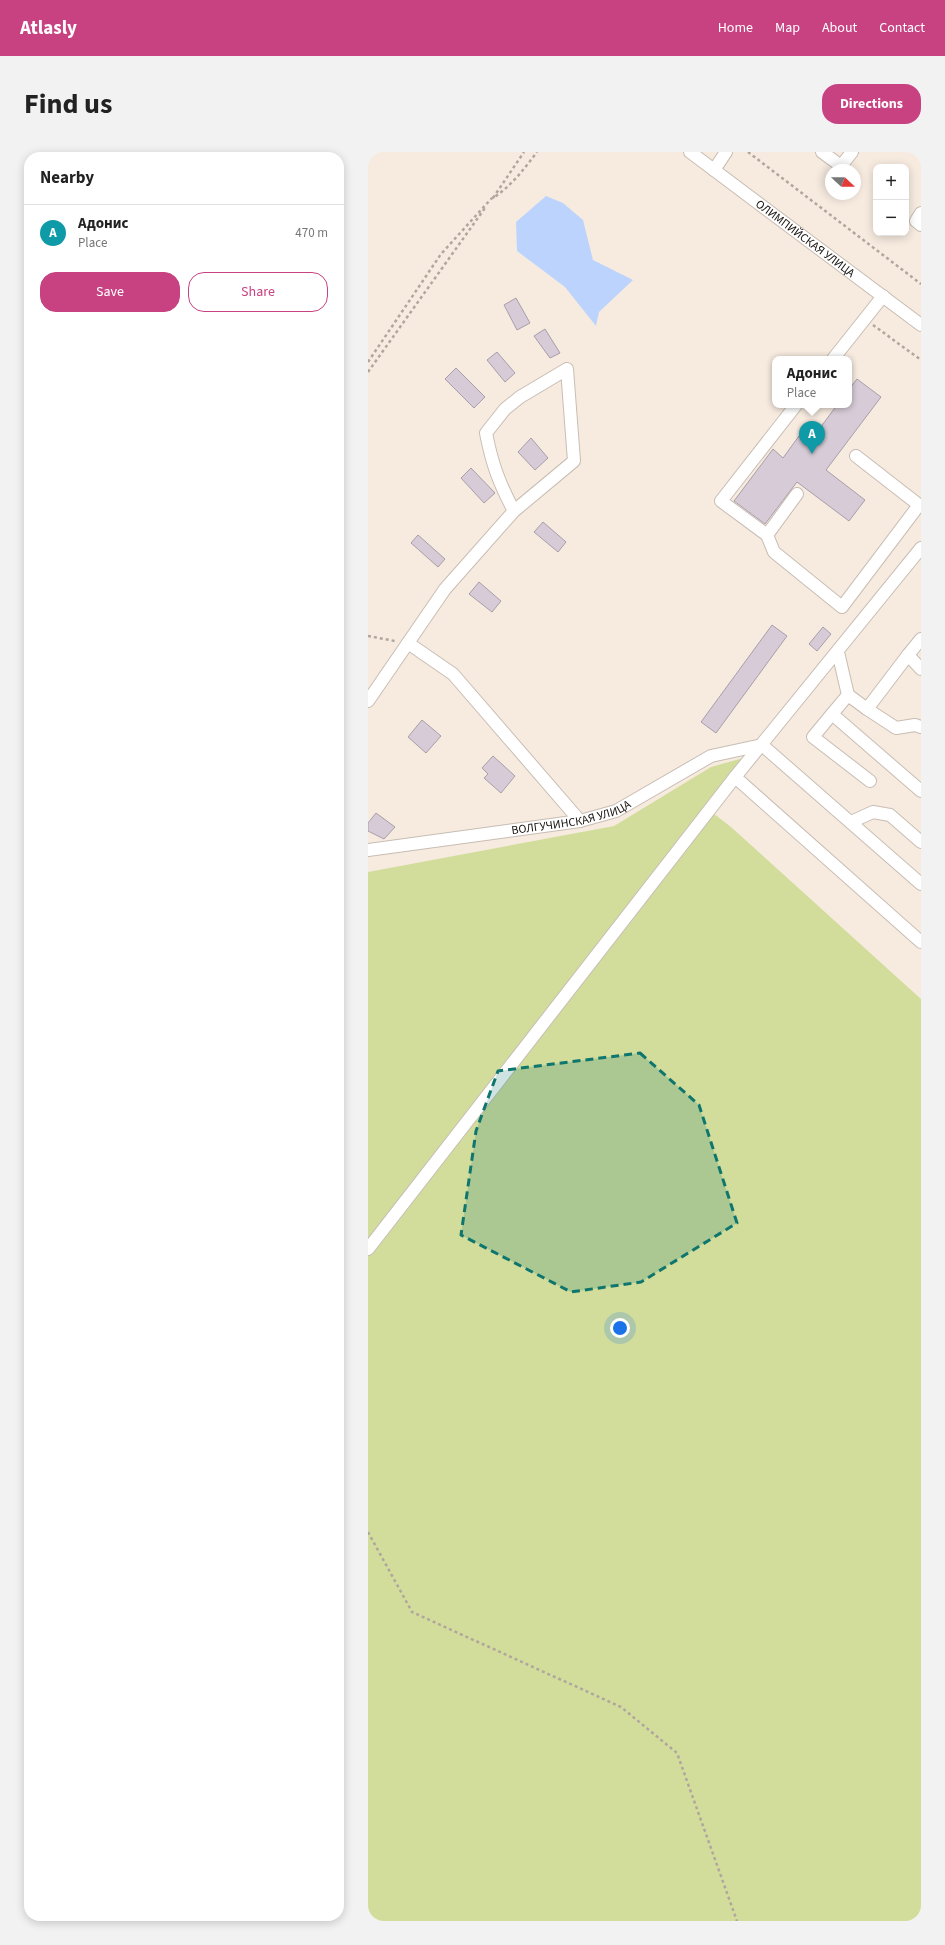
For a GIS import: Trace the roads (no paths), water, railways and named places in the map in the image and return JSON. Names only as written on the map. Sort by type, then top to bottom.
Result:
[{"type":"street","name":"ОЛИМПИЙСКАЯ УЛИЦА","points":[[690,152],[921,325]]},
{"type":"street","points":[[714,170],[726,152]]},
{"type":"street","points":[[822,152],[841,166],[852,152]]},
{"type":"street","points":[[921,213],[916,221],[921,225]]},
{"type":"street","points":[[835,356],[883,296]]},
{"type":"street","points":[[368,701],[445,589],[514,511],[574,461],[567,370],[520,397],[505,409],[486,432],[490,457],[500,485],[514,511]]},
{"type":"street","points":[[794,408],[720,501],[767,534],[774,552],[842,607],[920,505],[856,456]]},
{"type":"street","points":[[767,534],[797,494]]},
{"type":"street","points":[[368,1249],[735,777],[921,548]]},
{"type":"street","points":[[867,709],[921,638]]},
{"type":"street","points":[[408,643],[453,674],[580,821]]},
{"type":"street","points":[[838,652],[848,695],[896,728],[916,726],[921,728]]},
{"type":"street","points":[[908,655],[921,669]]},
{"type":"street","points":[[848,695],[813,737],[870,782]]},
{"type":"street","points":[[832,714],[921,791]]},
{"type":"street","points":[[762,745],[921,884]]},
{"type":"street","name":"ВОЛГУЧИНСКАЯ УЛИЦА","points":[[368,850],[580,821],[616,810],[711,756],[762,745]]},
{"type":"street","points":[[735,777],[921,942]]},
{"type":"street","points":[[851,822],[873,812],[890,815],[921,842]]},
{"type":"water","points":[[546,196],[563,203],[583,220],[593,260],[633,280],[599,312],[596,326],[565,287],[517,251],[516,222]]},
{"type":"place","name":"Адонис","points":[[812,454]]}]
